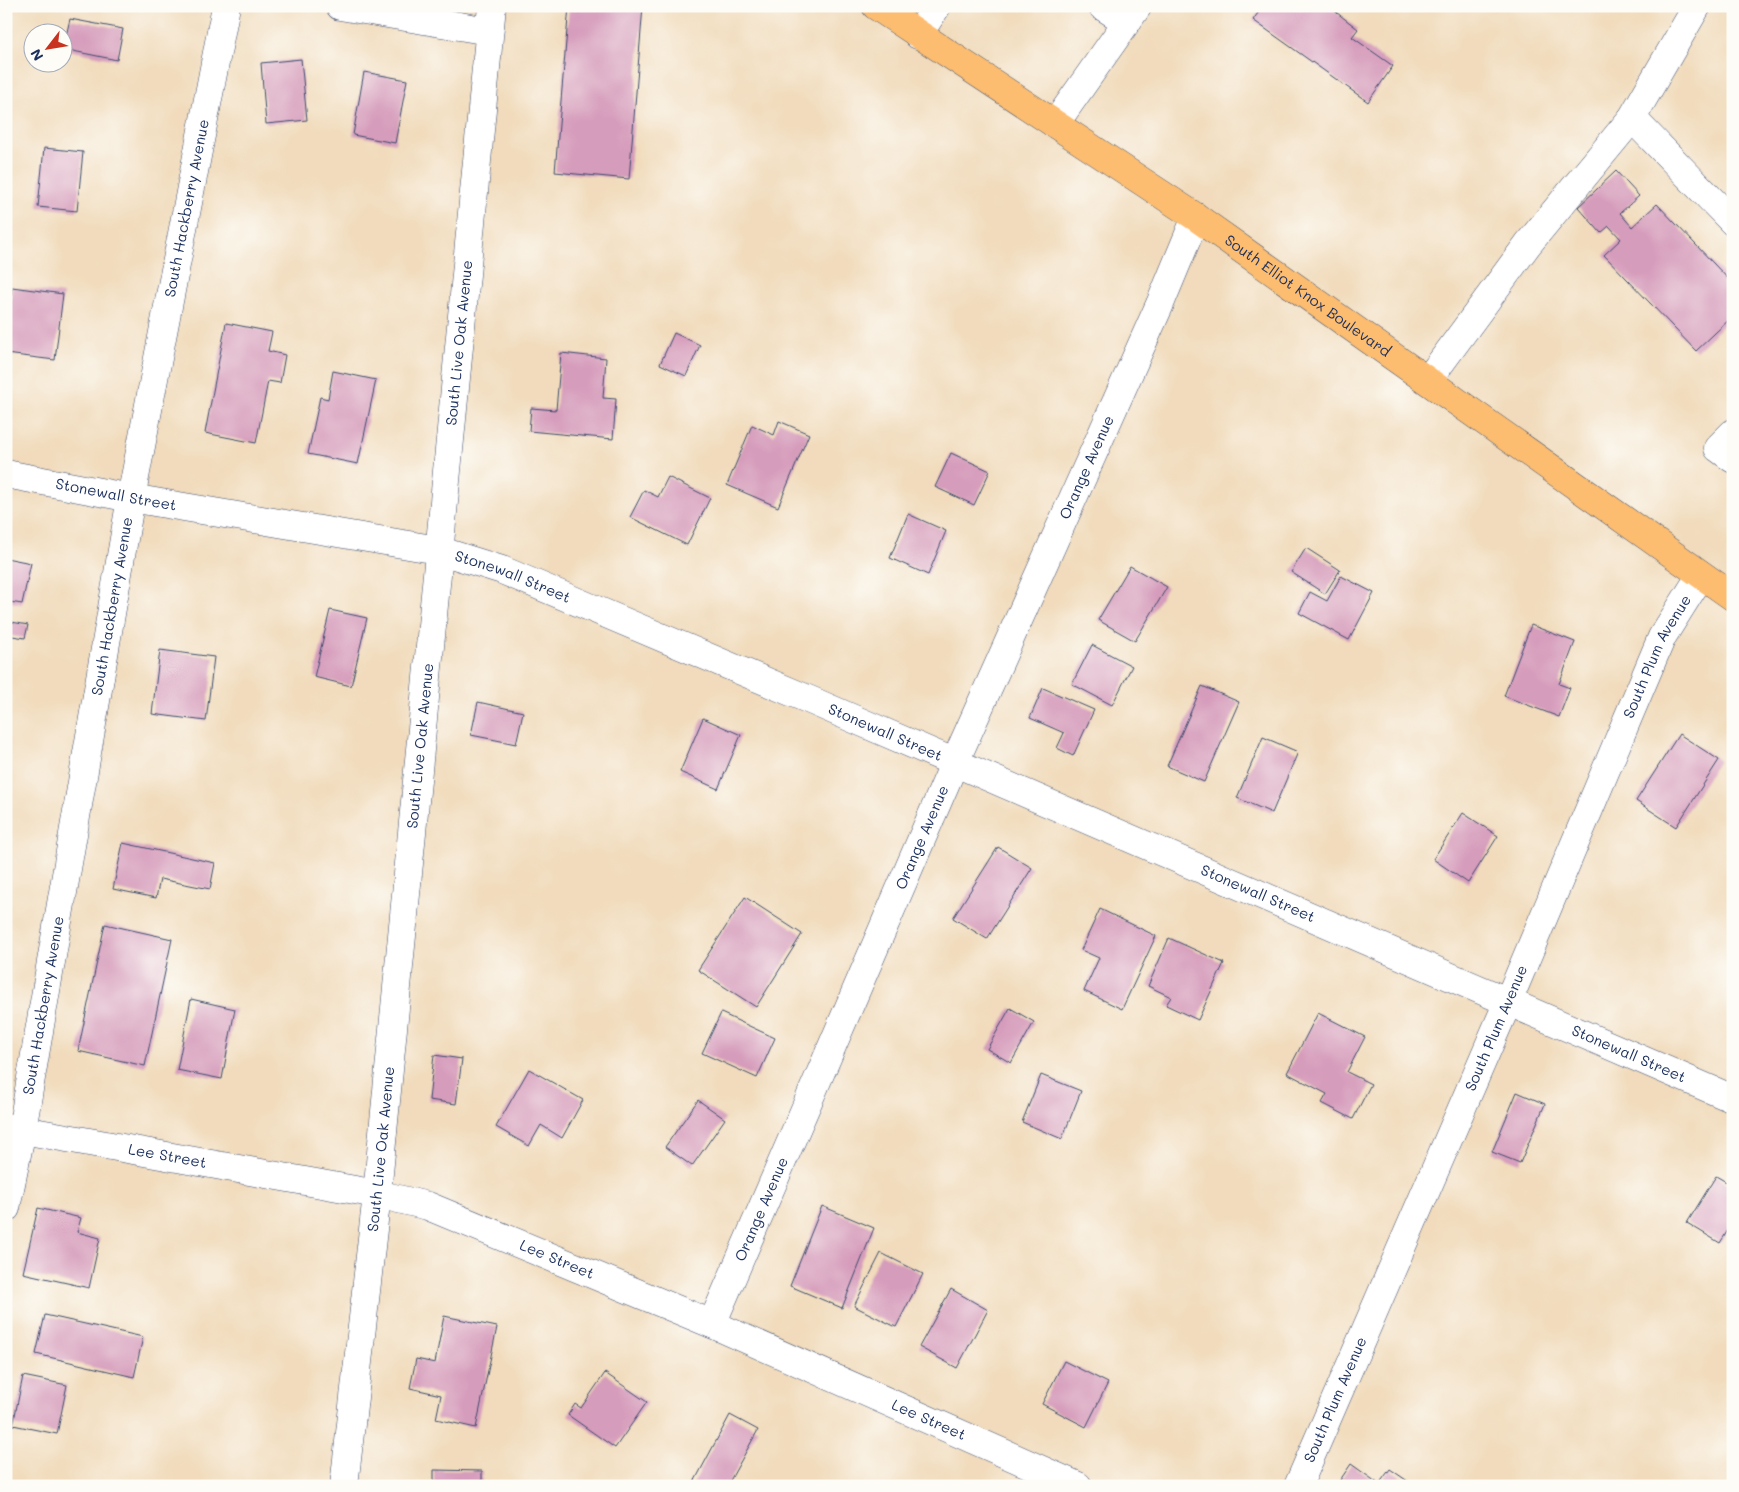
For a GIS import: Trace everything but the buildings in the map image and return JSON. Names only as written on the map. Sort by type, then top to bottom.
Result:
[{"type":"main road","name":"South Elliot Knox Boulevard","points":[[876,6],[1196,217],[1733,597]]},
{"type":"street","name":"South Hackberry Avenue","points":[[6,1208],[14,1129],[131,498],[226,6]]},
{"type":"street","points":[[340,6],[490,19]]},
{"type":"street","points":[[918,35],[937,6]]},
{"type":"street","points":[[1056,124],[1132,14],[1102,6]]},
{"type":"street","points":[[1428,380],[1528,244],[1632,118],[1697,6]]},
{"type":"street","name":"South Live Oak Avenue","points":[[344,1486],[377,1194],[490,19]]},
{"type":"street","points":[[1632,118],[1733,222]]},
{"type":"street","name":"Orange Avenue","points":[[712,1324],[954,764],[1160,304],[1196,217]]},
{"type":"street","points":[[1733,433],[1718,448],[1733,459]]},
{"type":"street","name":"Stonewall Street","points":[[6,474],[131,498],[438,550],[502,570],[800,696],[1507,1004],[1733,1100]]},
{"type":"street","name":"South Plum Avenue","points":[[1298,1486],[1507,1004],[1662,637],[1701,574]]},
{"type":"street","name":"Lee Street","points":[[14,1129],[377,1194],[428,1206],[712,1324],[1078,1486]]}]
